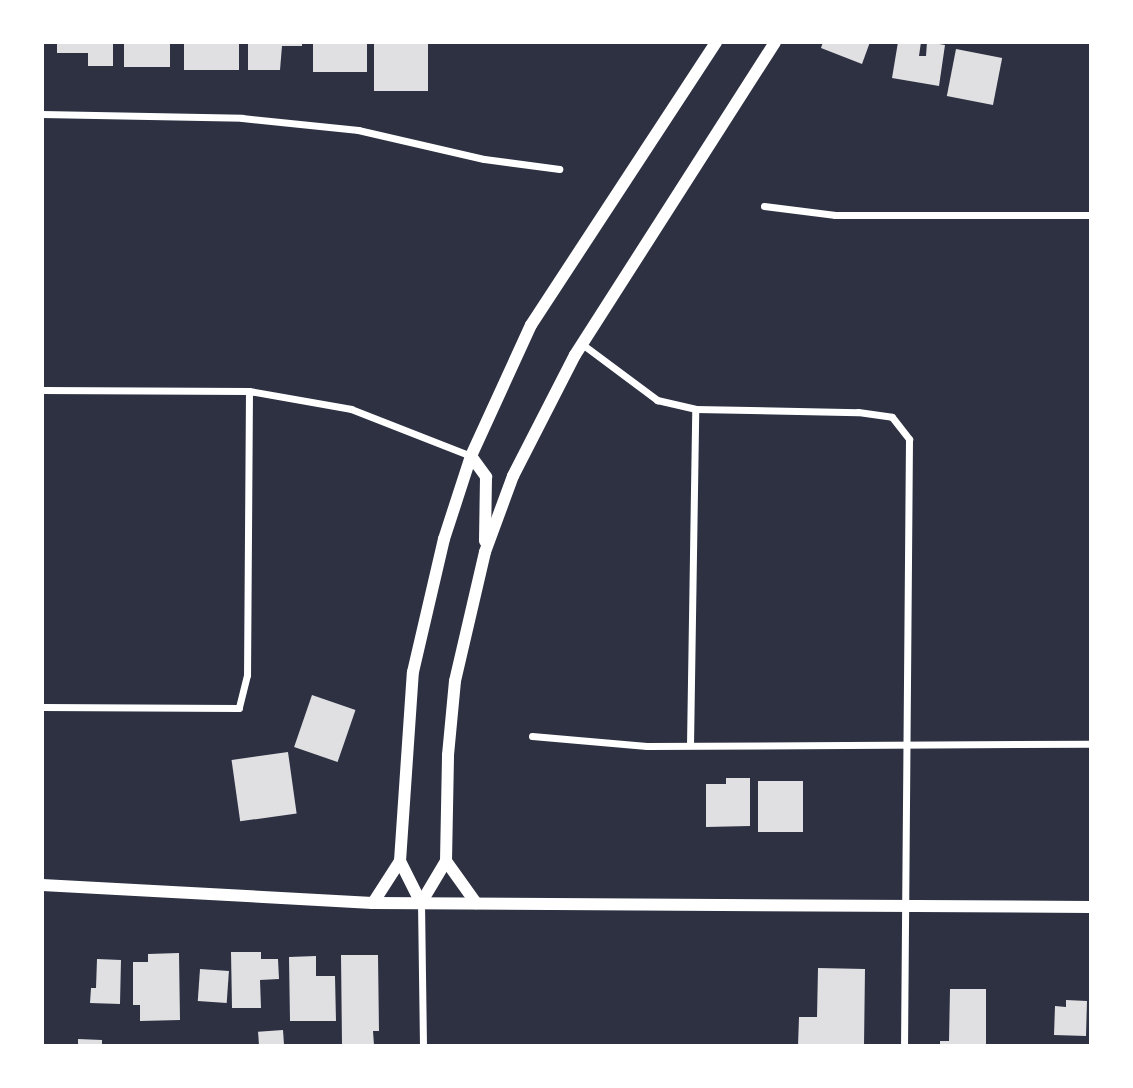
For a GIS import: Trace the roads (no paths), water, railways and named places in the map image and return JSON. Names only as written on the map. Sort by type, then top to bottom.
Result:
[{"type":"street","points":[[373,903],[400,861],[413,672],[444,538],[471,456],[531,325],[716,42]]},
{"type":"street","points":[[421,903],[446,861],[455,681],[485,552],[519,463],[582,344],[775,42]]},
{"type":"street","points":[[42,114],[242,118],[358,130],[484,159],[559,169]]},
{"type":"street","points":[[764,206],[835,215],[1091,215]]},
{"type":"street","points":[[582,344],[657,400],[695,409],[858,412],[892,417],[909,439],[904,1046]]},
{"type":"street","points":[[42,390],[249,391],[351,409],[471,456],[486,477],[485,552]]},
{"type":"street","points":[[42,707],[239,708],[247,675],[249,391]]},
{"type":"street","points":[[690,745],[695,409]]},
{"type":"street","points":[[532,736],[598,743],[690,745],[1091,744]]},
{"type":"street","points":[[400,861],[421,903],[423,1046]]},
{"type":"street","points":[[446,861],[476,903]]},
{"type":"street","points":[[42,885],[373,903],[1091,907]]}]
